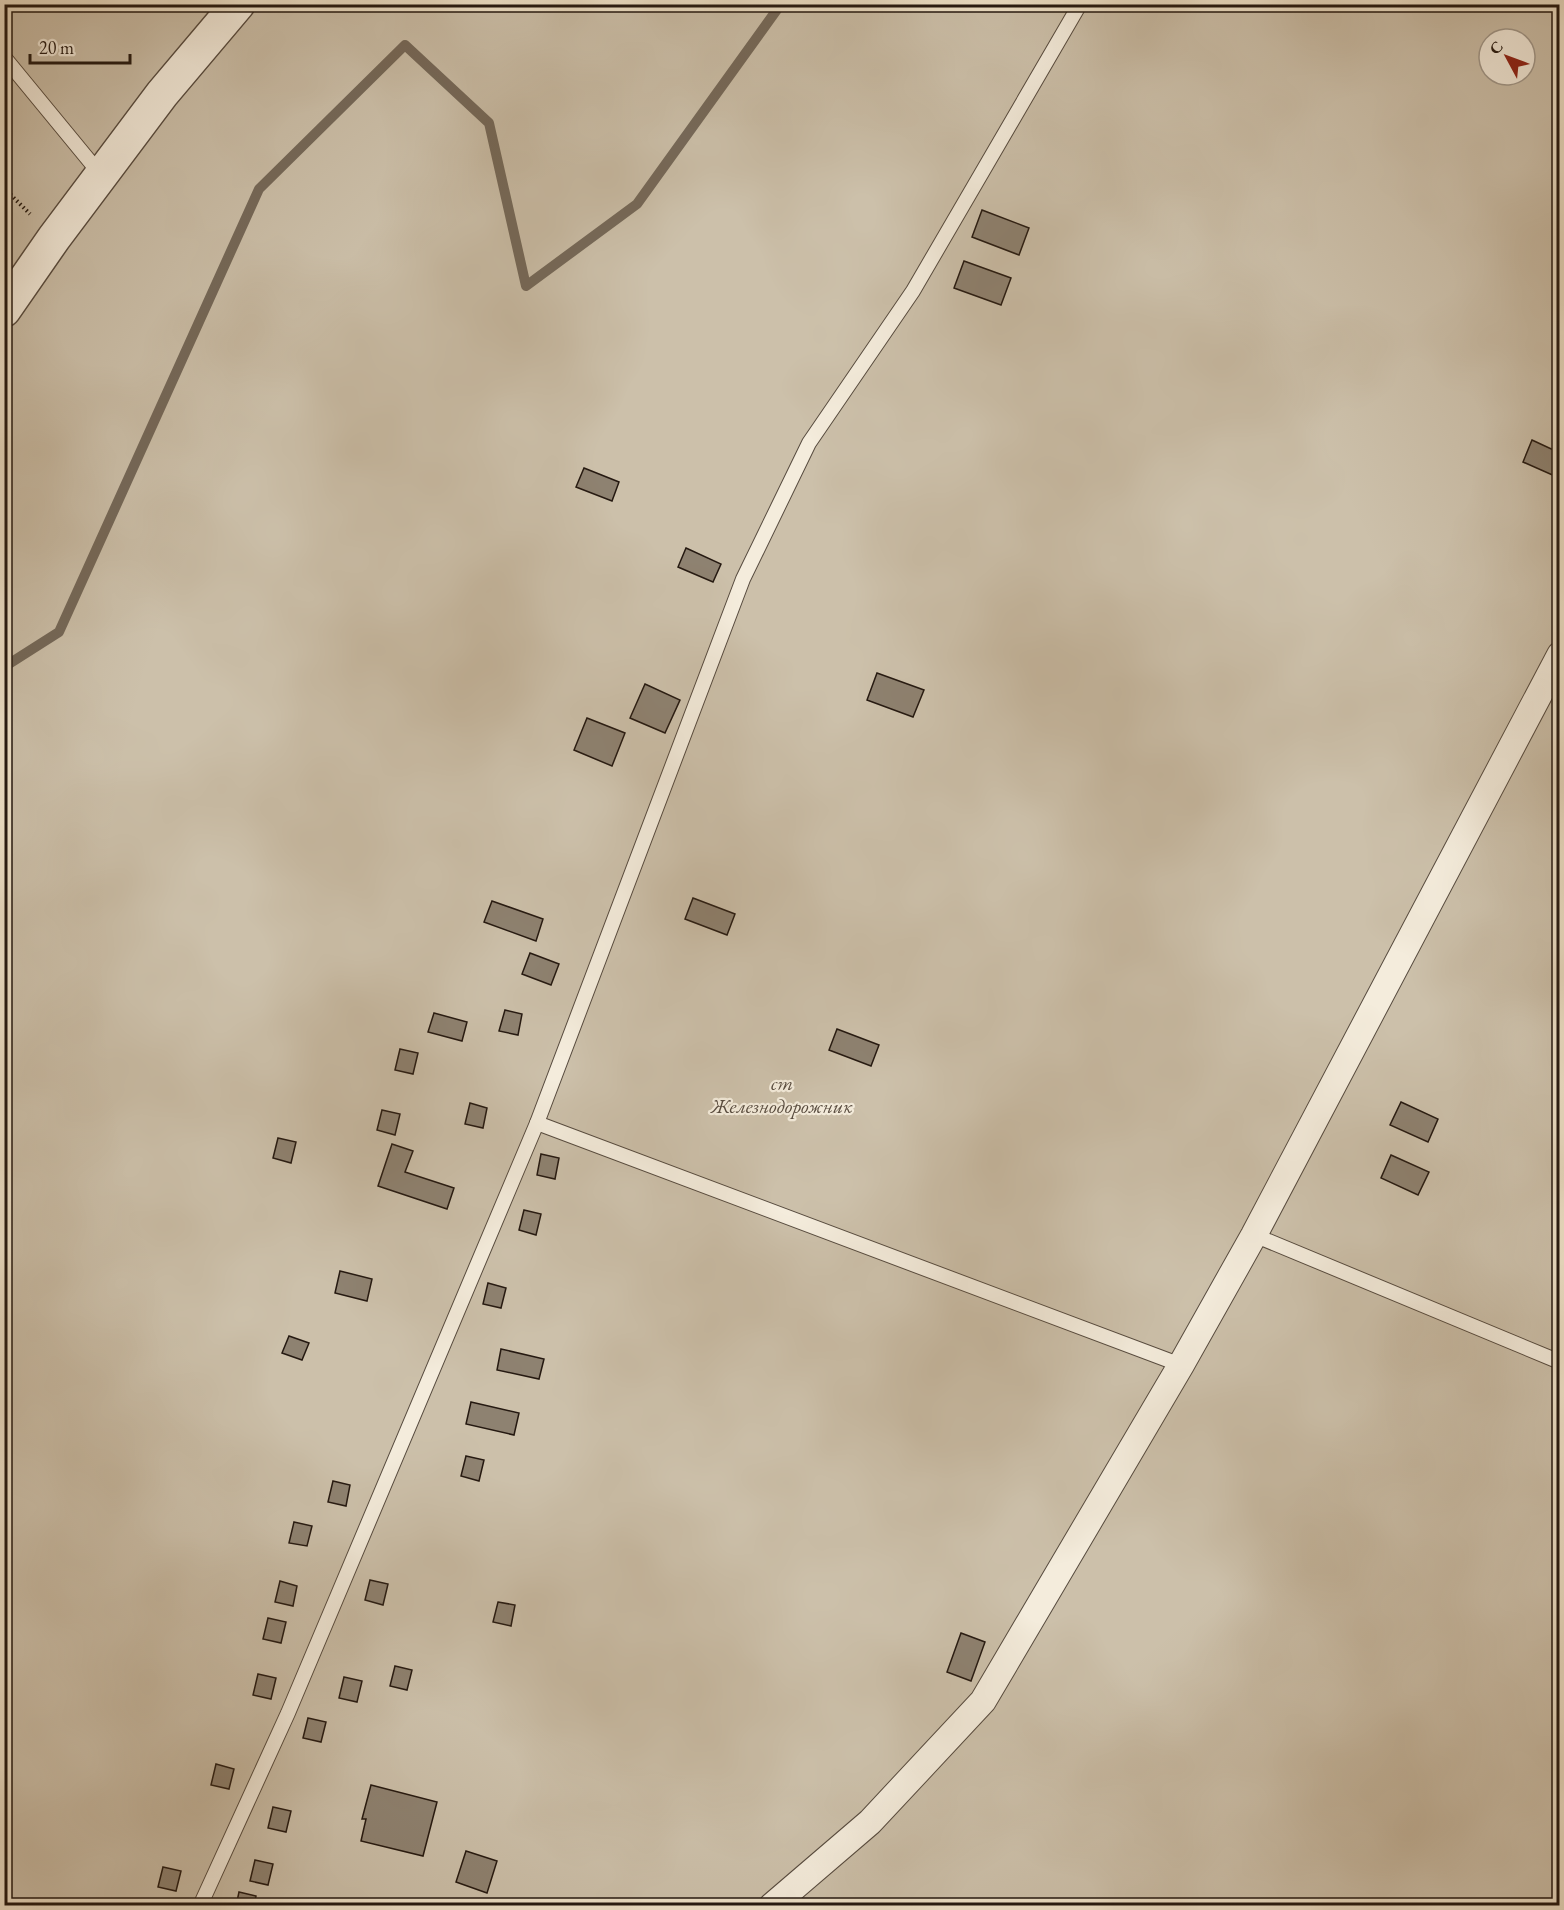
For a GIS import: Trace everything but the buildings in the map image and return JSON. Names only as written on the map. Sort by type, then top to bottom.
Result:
[{"type":"street","points":[[4,310],[54,238],[162,94],[238,4]]},
{"type":"street","points":[[772,1905],[870,1822],[983,1701],[1181,1365],[1254,1235],[1560,655]]},
{"type":"lane","points":[[200,1905],[288,1713],[537,1123],[748,568],[809,443],[913,291],[1080,4]]},
{"type":"lane","points":[[4,57],[101,175]]},
{"type":"lane","points":[[537,1123],[1181,1365]]},
{"type":"lane","points":[[1254,1235],[1560,1362]]},
{"type":"green space","name":"ст Железнодорожник","points":[[5,5],[1559,5],[1559,1905],[5,1906]]},
{"type":"waterway","points":[[4,667],[59,632],[259,189],[405,45],[489,123],[526,286],[637,204],[781,4]]}]
